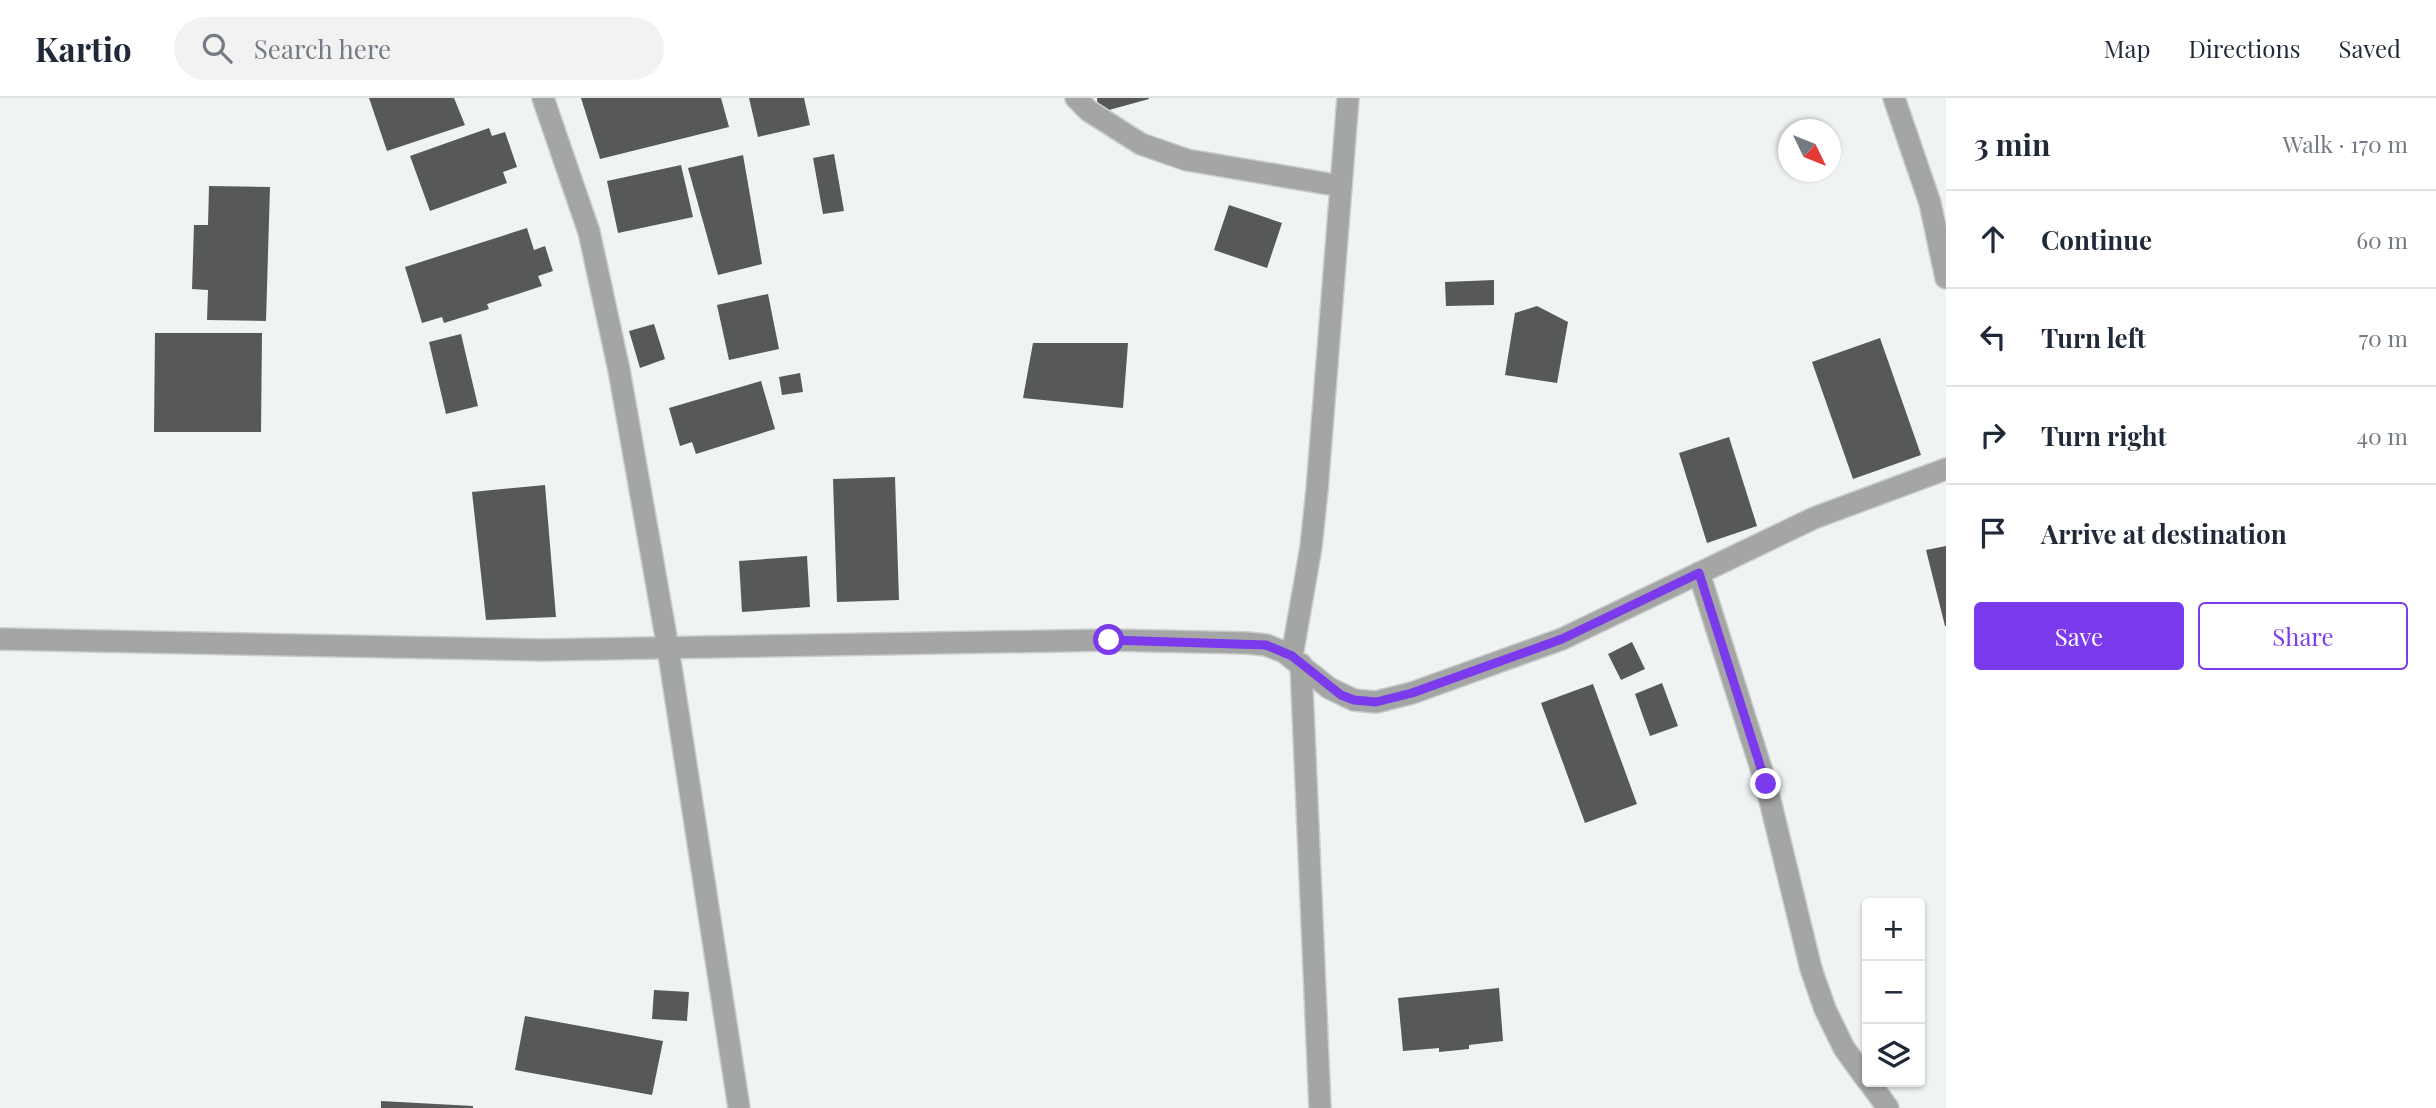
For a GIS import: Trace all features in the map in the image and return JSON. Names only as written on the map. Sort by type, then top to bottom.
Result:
[{"type":"street","points":[[543,98],[589,232],[619,370],[668,648],[739,1108]]},
{"type":"street","points":[[1076,98],[1089,111],[1141,144],[1187,160],[1341,186]]},
{"type":"street","points":[[1320,1108],[1297,660],[1317,490],[1348,98]]},
{"type":"street","points":[[1894,98],[1930,202],[1946,278]]},
{"type":"street","points":[[0,639],[529,650],[1109,640],[1266,645],[1297,660],[1341,695],[1365,701],[1388,699],[1412,693],[1562,639],[1814,518],[1946,469]]},
{"type":"street","points":[[1699,573],[1766,784],[1811,970],[1825,1009],[1844,1048],[1862,1073]]},
{"type":"street","points":[[1872,1087],[1888,1108]]},
{"type":"building","points":[[369,98],[454,98],[465,125],[387,151]]},
{"type":"building","points":[[581,98],[721,98],[729,127],[600,159]]},
{"type":"building","points":[[749,98],[804,98],[810,125],[758,137]]},
{"type":"building","points":[[1097,98],[1149,98],[1149,99],[1098,113]]},
{"type":"building","points":[[489,128],[492,136],[505,132],[517,167],[503,172],[507,183],[430,211],[410,156]]},
{"type":"building","points":[[834,154],[844,211],[823,214],[813,158]]},
{"type":"building","points":[[743,155],[762,264],[718,275],[688,168]]},
{"type":"building","points":[[681,165],[693,217],[618,233],[607,181]]},
{"type":"building","points":[[209,186],[270,187],[266,321],[207,320],[208,290],[192,289],[194,225],[208,225]]},
{"type":"building","points":[[1229,205],[1282,223],[1267,268],[1214,250]]},
{"type":"building","points":[[527,228],[534,250],[545,246],[553,271],[538,276],[542,286],[487,304],[489,309],[444,323],[442,317],[422,323],[405,267]]},
{"type":"building","points":[[1494,280],[1494,305],[1446,306],[1445,282]]},
{"type":"building","points":[[768,294],[779,349],[729,360],[717,305]]},
{"type":"building","points":[[1537,306],[1568,322],[1557,383],[1505,375],[1515,313]]},
{"type":"building","points":[[654,324],[665,359],[640,368],[629,331]]},
{"type":"building","points":[[155,333],[262,333],[261,432],[154,432]]},
{"type":"building","points":[[461,334],[478,406],[446,414],[429,342]]},
{"type":"building","points":[[1880,338],[1921,455],[1853,479],[1812,362]]},
{"type":"building","points":[[1033,343],[1128,343],[1123,408],[1023,398]]},
{"type":"building","points":[[800,373],[803,392],[782,395],[779,377]]},
{"type":"building","points":[[761,381],[775,429],[696,454],[692,442],[680,446],[669,408]]},
{"type":"building","points":[[1729,437],[1757,526],[1707,543],[1679,453]]},
{"type":"building","points":[[895,477],[899,600],[837,602],[833,479]]},
{"type":"building","points":[[545,485],[556,617],[486,620],[472,492]]},
{"type":"building","points":[[1946,546],[1946,626],[1945,626],[1926,550]]},
{"type":"building","points":[[807,556],[810,607],[742,612],[739,561]]},
{"type":"building","points":[[1632,642],[1645,669],[1621,680],[1608,654]]},
{"type":"building","points":[[1662,683],[1678,726],[1650,736],[1635,694]]},
{"type":"building","points":[[1593,684],[1637,804],[1585,823],[1541,703]]},
{"type":"building","points":[[1499,988],[1503,1041],[1469,1045],[1469,1049],[1439,1052],[1439,1048],[1403,1051],[1398,998]]},
{"type":"building","points":[[654,990],[689,992],[687,1021],[652,1019]]},
{"type":"building","points":[[525,1016],[663,1041],[652,1095],[515,1070]]},
{"type":"building","points":[[381,1101],[473,1106],[473,1108],[381,1108]]},
{"type":"route","points":[[1109,640],[1266,645],[1292,656],[1341,695],[1354,700],[1376,702],[1412,693],[1562,639],[1699,573],[1766,784]]}]
